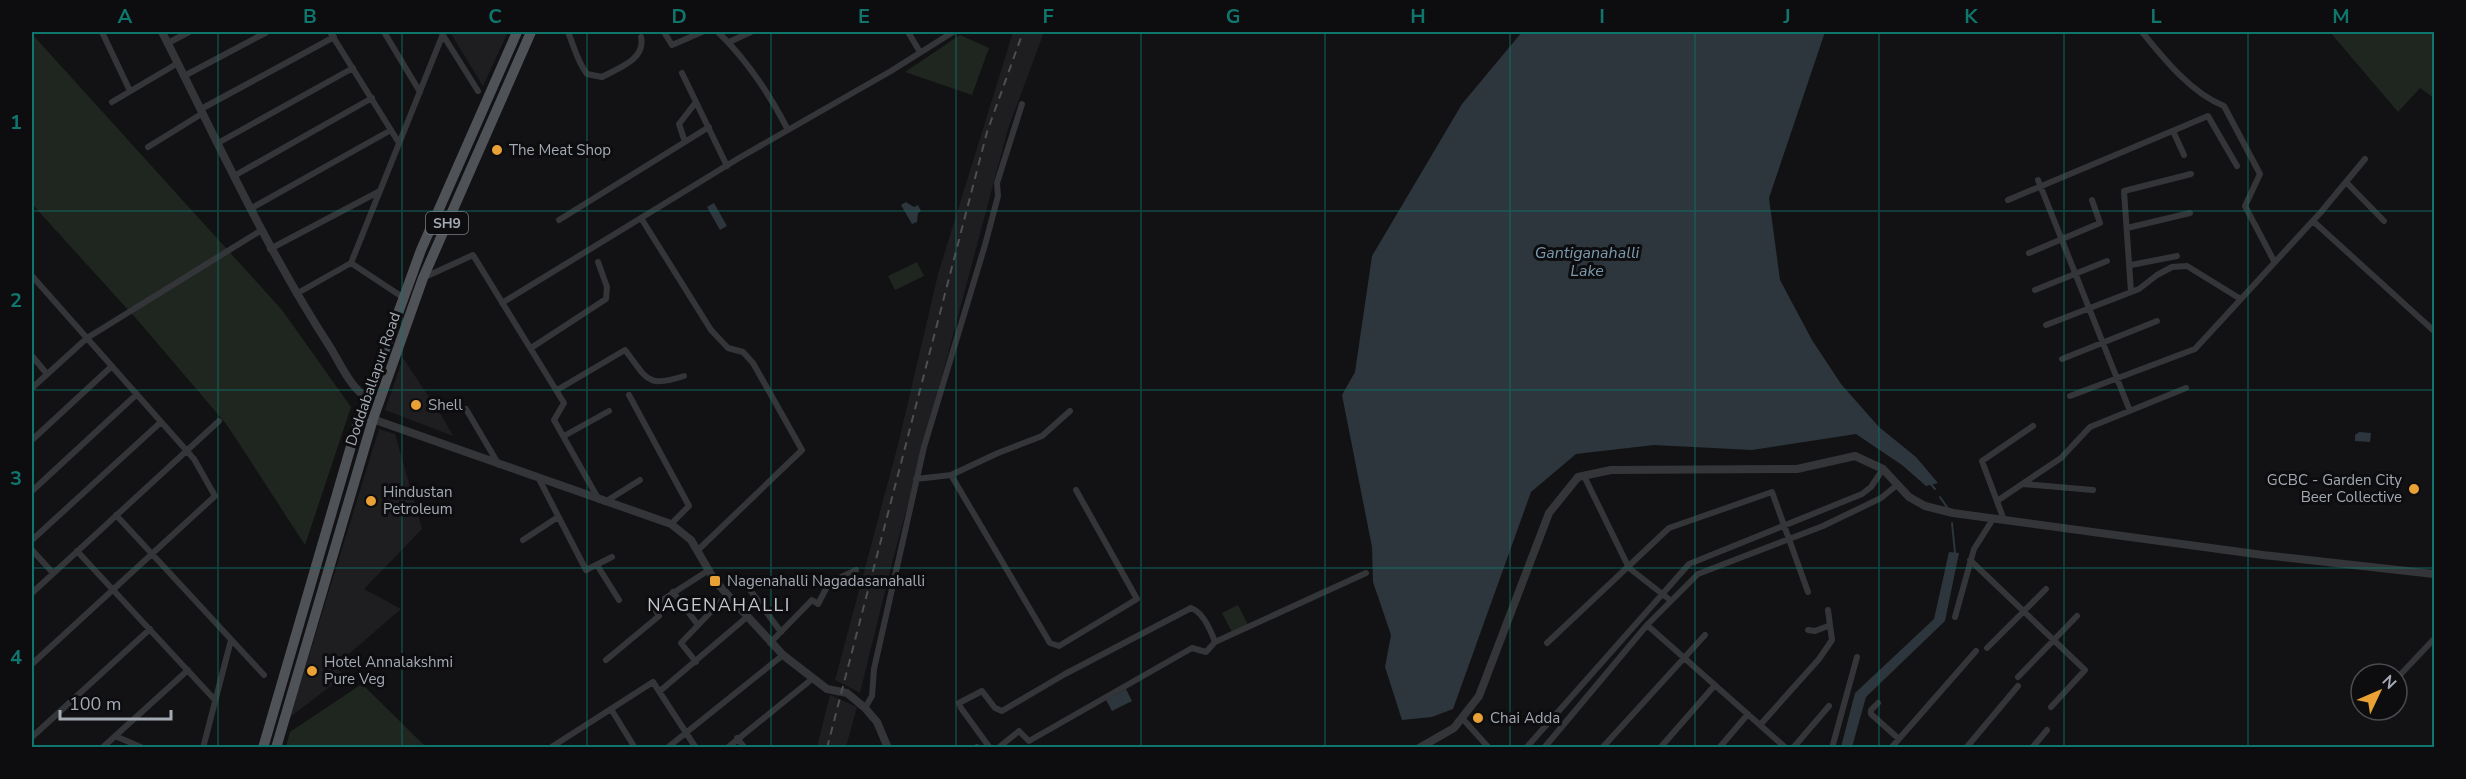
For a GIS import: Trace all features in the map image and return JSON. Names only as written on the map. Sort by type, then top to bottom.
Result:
[{"type":"main road","name":"Doddaballapur Road","points":[[263,747],[368,398],[404,298],[466,144],[517,32]]},
{"type":"main road","name":"Doddaballapur Road","points":[[276,747],[373,419],[423,278],[531,32]]},
{"type":"main road","points":[[368,398],[379,402]]},
{"type":"street","points":[[102,32],[130,91]]},
{"type":"street","points":[[162,32],[270,249],[341,366],[361,394],[368,398]]},
{"type":"street","points":[[168,43],[189,32]]},
{"type":"street","points":[[184,76],[267,32]]},
{"type":"street","points":[[384,32],[420,92]]},
{"type":"street","points":[[568,32],[575,46],[579,63],[587,74],[602,77],[638,57],[643,46],[640,37]]},
{"type":"street","points":[[664,32],[672,45],[702,32]]},
{"type":"street","points":[[718,32],[729,42],[770,93],[788,130]]},
{"type":"street","points":[[729,42],[751,32]]},
{"type":"street","points":[[908,32],[920,52]]},
{"type":"street","points":[[502,303],[727,165],[953,32]]},
{"type":"street","points":[[2142,32],[2161,55],[2207,99],[2224,106],[2260,174],[2245,206],[2274,261]]},
{"type":"street","points":[[296,294],[351,263],[442,33]]},
{"type":"street","points":[[442,33],[477,91]]},
{"type":"street","points":[[148,147],[202,111],[332,34],[399,143]]},
{"type":"street","points":[[112,102],[178,63]]},
{"type":"street","points":[[218,143],[353,68]]},
{"type":"street","points":[[682,73],[727,165]]},
{"type":"street","points":[[234,176],[372,98]]},
{"type":"street","points":[[685,142],[679,124],[696,102]]},
{"type":"street","points":[[865,708],[872,696],[874,669],[916,479],[985,245],[998,196],[997,183],[1022,104]]},
{"type":"street","points":[[2008,200],[2039,183],[2208,116],[2237,166]]},
{"type":"street","points":[[559,220],[709,127]]},
{"type":"street","points":[[250,209],[391,130]]},
{"type":"street","points":[[2173,131],[2184,155]]},
{"type":"street","points":[[2070,396],[2195,349],[2239,298],[2313,221],[2365,159]]},
{"type":"street","points":[[2131,292],[2131,265],[2124,191],[2191,174]]},
{"type":"street","points":[[2346,182],[2384,221]]},
{"type":"street","points":[[2039,183],[2130,411]]},
{"type":"street","points":[[270,249],[380,191]]},
{"type":"street","points":[[2029,253],[2100,223],[2092,200]]},
{"type":"street","points":[[2127,228],[2190,213]]},
{"type":"street","points":[[641,218],[711,330],[728,348],[743,352],[753,363],[802,450],[698,550]]},
{"type":"street","points":[[2313,221],[2434,331]]},
{"type":"street","points":[[32,388],[87,338],[260,231]]},
{"type":"street","points":[[423,278],[473,255],[564,403],[554,420],[602,501]]},
{"type":"street","points":[[2131,265],[2177,256]]},
{"type":"street","points":[[2035,290],[2107,261]]},
{"type":"street","points":[[531,348],[606,299],[608,287],[598,262]]},
{"type":"street","points":[[351,263],[404,298]]},
{"type":"street","points":[[2046,325],[2131,292],[2172,267],[2187,266],[2239,298]]},
{"type":"street","points":[[32,276],[187,451],[215,496],[32,664]]},
{"type":"street","points":[[2062,359],[2157,321]]},
{"type":"street","points":[[557,390],[625,350],[648,380],[660,384],[684,376]]},
{"type":"street","points":[[32,356],[47,374]]},
{"type":"street","points":[[32,440],[112,366]]},
{"type":"street","points":[[1997,501],[2061,458],[2090,427],[2186,388]]},
{"type":"street","points":[[32,491],[137,394]]},
{"type":"street","points":[[629,395],[689,506],[671,524]]},
{"type":"street","points":[[466,409],[499,466]]},
{"type":"street","points":[[564,436],[609,411]]},
{"type":"street","points":[[916,479],[951,475],[1042,436],[1070,411]]},
{"type":"street","points":[[362,415],[499,466],[671,524],[698,550],[727,595],[770,643],[812,679],[828,689],[847,693],[865,708],[877,722],[888,747]]},
{"type":"street","points":[[32,592],[219,421]]},
{"type":"street","points":[[32,540],[161,422]]},
{"type":"street","points":[[2004,520],[1982,461],[2033,426]]},
{"type":"street","points":[[1419,747],[1454,728],[1479,696],[1550,513],[1578,477],[1611,470],[1797,469],[1855,456],[1883,469],[1909,497],[1925,506],[1993,519],[2263,555],[2434,574]]},
{"type":"street","points":[[1526,747],[1689,564],[1862,494],[1871,487],[1883,469]]},
{"type":"street","points":[[951,475],[1050,644],[1059,646],[1137,599],[1076,490]]},
{"type":"street","points":[[1584,476],[1629,568],[1670,600]]},
{"type":"street","points":[[539,479],[586,570],[612,557]]},
{"type":"street","points":[[602,501],[640,480]]},
{"type":"street","points":[[2023,483],[2093,490]]},
{"type":"street","points":[[1544,747],[1647,625],[1698,574],[1790,539],[1881,498],[1897,485]]},
{"type":"street","points":[[1547,643],[1629,568],[1668,528],[1772,492],[1808,592]]},
{"type":"street","points":[[116,515],[264,675]]},
{"type":"street","points":[[523,540],[558,517]]},
{"type":"street","points":[[1954,617],[1974,549],[1993,519]]},
{"type":"street","points":[[32,550],[53,573]]},
{"type":"street","points":[[77,551],[215,700]]},
{"type":"street","points":[[1970,560],[2085,670],[2050,706]]},
{"type":"street","points":[[597,565],[619,600]]},
{"type":"street","points":[[606,660],[659,616],[653,606],[709,570]]},
{"type":"street","points":[[770,643],[812,600],[818,604],[829,583],[856,570]]},
{"type":"street","points":[[998,747],[1019,731],[1029,741],[1192,648],[1206,652],[1215,642],[1366,573]]},
{"type":"street","points":[[745,583],[781,632]]},
{"type":"street","points":[[1987,648],[2046,589]]},
{"type":"street","points":[[674,592],[698,625]]},
{"type":"street","points":[[696,662],[681,644],[727,595]]},
{"type":"street","points":[[990,747],[959,704],[977,693],[982,691],[995,708],[1002,711],[1065,674],[1191,608],[1201,615],[1215,642]]},
{"type":"street","points":[[1760,725],[1819,659],[1832,640],[1828,626],[1831,617],[1828,610]]},
{"type":"street","points":[[2018,677],[2077,616]]},
{"type":"street","points":[[660,691],[747,617]]},
{"type":"street","points":[[1647,625],[1786,747]]},
{"type":"street","points":[[1808,630],[1828,626]]},
{"type":"street","points":[[32,737],[150,629]]},
{"type":"street","points":[[1602,747],[1705,635]]},
{"type":"street","points":[[2409,665],[2434,639]]},
{"type":"street","points":[[203,747],[231,640]]},
{"type":"street","points":[[1891,747],[1976,651]]},
{"type":"street","points":[[667,747],[783,656]]},
{"type":"street","points":[[1832,747],[1857,657]]},
{"type":"street","points":[[102,747],[188,670]]},
{"type":"street","points":[[727,747],[812,679]]},
{"type":"street","points":[[550,747],[653,682],[696,747]]},
{"type":"street","points":[[1660,747],[1714,685]]},
{"type":"street","points":[[1966,747],[2018,686]]},
{"type":"street","points":[[1878,703],[1871,710],[1871,714],[1899,739]]},
{"type":"street","points":[[1793,747],[1829,706]]},
{"type":"street","points":[[611,709],[635,747]]},
{"type":"street","points":[[1719,747],[1748,714]]},
{"type":"street","points":[[1462,718],[1489,747]]},
{"type":"street","points":[[2032,747],[2047,730]]},
{"type":"street","points":[[115,736],[143,747]]},
{"type":"street","points":[[737,738],[745,747]]},
{"type":"shaded area","points":[[450,32],[508,32],[483,86]]},
{"type":"shaded area","points":[[1013,32],[1044,32],[1008,129],[891,567],[860,693],[835,680],[899,441],[938,274]]},
{"type":"shaded area","points":[[2330,32],[2434,32],[2434,98],[2420,88],[2398,112]]},
{"type":"shaded area","points":[[32,34],[282,310],[351,407],[305,545],[227,425],[140,323],[32,204]]},
{"type":"shaded area","points":[[960,35],[989,48],[972,95],[905,72]]},
{"type":"shaded area","points":[[917,262],[924,276],[895,290],[888,276]]},
{"type":"shaded area","points":[[403,358],[443,418],[453,436],[385,410]]},
{"type":"shaded area","points":[[379,429],[395,434],[422,529],[364,589],[401,609],[335,666],[344,676],[290,717]]},
{"type":"shaded area","points":[[1238,605],[1249,627],[1233,634],[1222,613]]},
{"type":"shaded area","points":[[362,684],[426,747],[286,747],[290,732]]},
{"type":"shaded area","points":[[830,695],[857,707],[846,747],[817,747]]},
{"type":"water","name":"Gantiganahalli Lake","points":[[1522,32],[1825,32],[1769,198],[1780,280],[1812,340],[1841,384],[1879,427],[1916,457],[1938,483],[1926,486],[1902,465],[1856,434],[1752,450],[1654,445],[1576,454],[1531,492],[1453,709],[1432,717],[1402,720],[1385,667],[1391,635],[1373,582],[1372,547],[1342,395],[1355,372],[1372,256],[1462,104]]},
{"type":"water","points":[[906,202],[914,207],[918,205],[921,211],[918,213],[917,222],[912,224],[901,205]]},
{"type":"water","points":[[714,203],[727,226],[720,230],[707,207]]},
{"type":"water","points":[[2359,432],[2371,433],[2370,442],[2355,441],[2355,435]]},
{"type":"water","points":[[1949,552],[1959,553],[1945,621],[1866,697],[1852,747],[1841,747],[1855,693],[1934,619]]},
{"type":"water","points":[[1126,689],[1132,701],[1112,711],[1106,700]]},
{"type":"waterway","points":[[1930,483],[1935,489]]},
{"type":"waterway","points":[[1940,497],[1949,510]]},
{"type":"waterway","points":[[1952,523],[1955,553]]},
{"type":"railway","points":[[827,748],[987,132],[1023,32]]},
{"type":"place","name":"The Meat Shop","points":[[497,150]]},
{"type":"place","name":"Shell","points":[[416,405]]},
{"type":"place","name":"GCBC - Garden City Beer Collective","points":[[2414,489]]},
{"type":"place","name":"Hindustan Petroleum","points":[[371,501]]},
{"type":"place","name":"Nagenahalli Nagadasanahalli","points":[[715,581]]},
{"type":"place","name":"Hotel Annalakshmi Pure Veg","points":[[312,671]]},
{"type":"place","name":"Chai Adda","points":[[1478,718]]},
{"type":"district","name":"NAGENAHALLI","points":[[719,605]]}]
